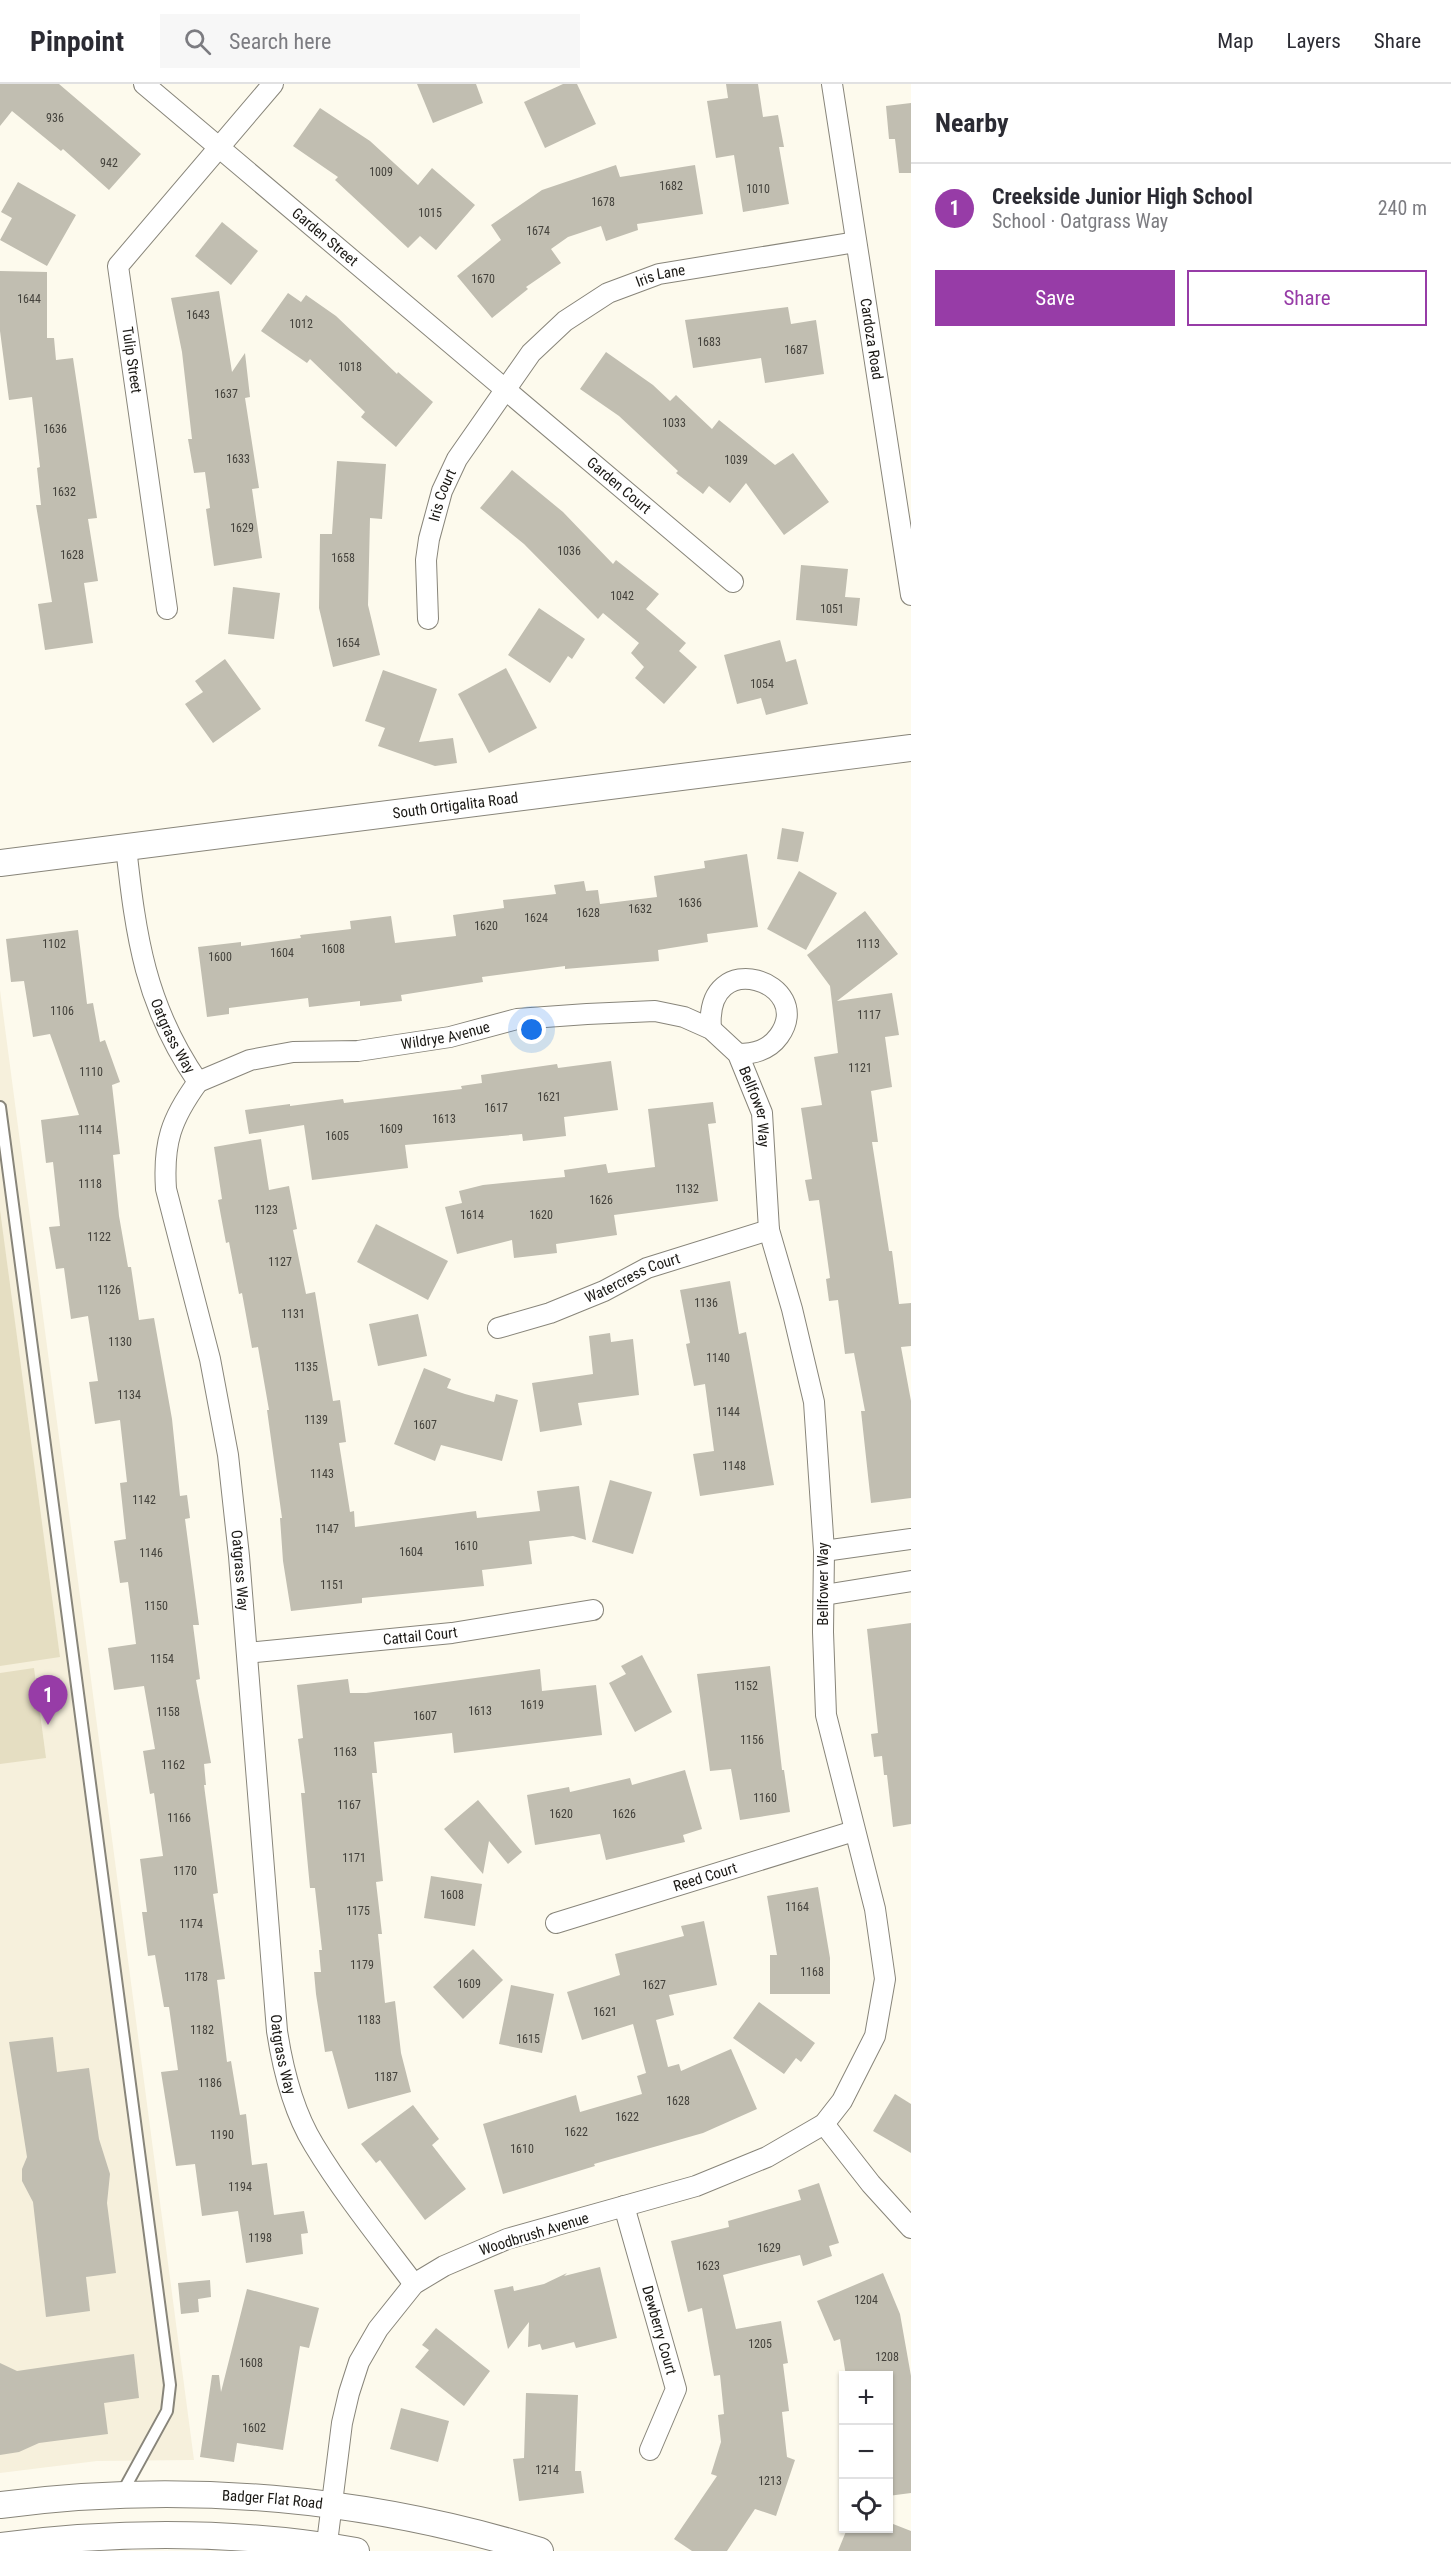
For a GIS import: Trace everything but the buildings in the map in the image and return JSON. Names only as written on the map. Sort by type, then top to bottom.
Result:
[{"type":"street","name":"Garden Street","points":[[144,84],[506,389]]},
{"type":"street","name":"Tulip Street","points":[[167,609],[118,266],[273,84]]},
{"type":"street","name":"Cardoza Road","points":[[832,84],[911,595]]},
{"type":"street","name":"Iris Lane","points":[[506,389],[531,353],[565,321],[608,293],[659,274],[856,242]]},
{"type":"street","name":"Garden Court","points":[[506,389],[733,582]]},
{"type":"street","name":"Iris Court","points":[[428,619],[426,560],[429,539],[442,491],[457,459],[506,389]]},
{"type":"street","name":"South Ortigalita Road","points":[[0,863],[911,748]]},
{"type":"street","name":"Oatgrass Way","points":[[126,847],[135,928],[150,989],[175,1048],[198,1082],[179,1107],[167,1138],[164,1163],[166,1189],[210,1359],[228,1455],[247,1653],[260,1841],[282,2060],[289,2089],[313,2144],[414,2284]]},
{"type":"street","name":"Wildrye Avenue","points":[[198,1082],[250,1060],[293,1052],[358,1051],[450,1037],[517,1019],[655,1011],[684,1017],[725,1041]]},
{"type":"street","name":"Bellfower Way","points":[[725,1041],[762,1113],[769,1230],[792,1309],[814,1402],[824,1551],[826,1716],[875,1909],[885,1979],[874,2036],[842,2101],[824,2124]]},
{"type":"street","name":"Watercress Court","points":[[498,1328],[550,1313],[604,1291],[647,1268],[769,1230]]},
{"type":"street","points":[[824,1551],[911,1539]]},
{"type":"street","points":[[824,1595],[911,1581]]},
{"type":"street","name":"Cattail Court","points":[[247,1653],[452,1633],[593,1610]]},
{"type":"street","name":"Reed Court","points":[[556,1923],[854,1831]]},
{"type":"street","points":[[824,2124],[871,2184],[911,2228]]},
{"type":"street","name":"Woodbrush Avenue","points":[[326,2548],[342,2423],[359,2362],[378,2329],[414,2284],[444,2266],[507,2239],[696,2186],[766,2157],[824,2124]]},
{"type":"street","name":"Dewberry Court","points":[[624,2206],[676,2389],[650,2451]]},
{"type":"street","name":"Badger Flat Road","points":[[0,2505],[52,2498],[195,2492],[332,2504],[471,2529],[540,2551]]},
{"type":"street","points":[[0,2546],[97,2537],[162,2536],[274,2541],[356,2551]]},
{"type":"lane","points":[[0,1107],[170,2385],[167,2411],[121,2495]]},
{"type":"shaded area","points":[[0,990],[194,2460],[97,2461],[0,2473]]},
{"type":"shaded area","points":[[0,1210],[60,1657],[0,1666]]},
{"type":"shaded area","points":[[34,1668],[46,1758],[0,1764],[0,1673]]},
{"type":"place","name":"Creekside Junior High School","points":[[48,1725]]}]
